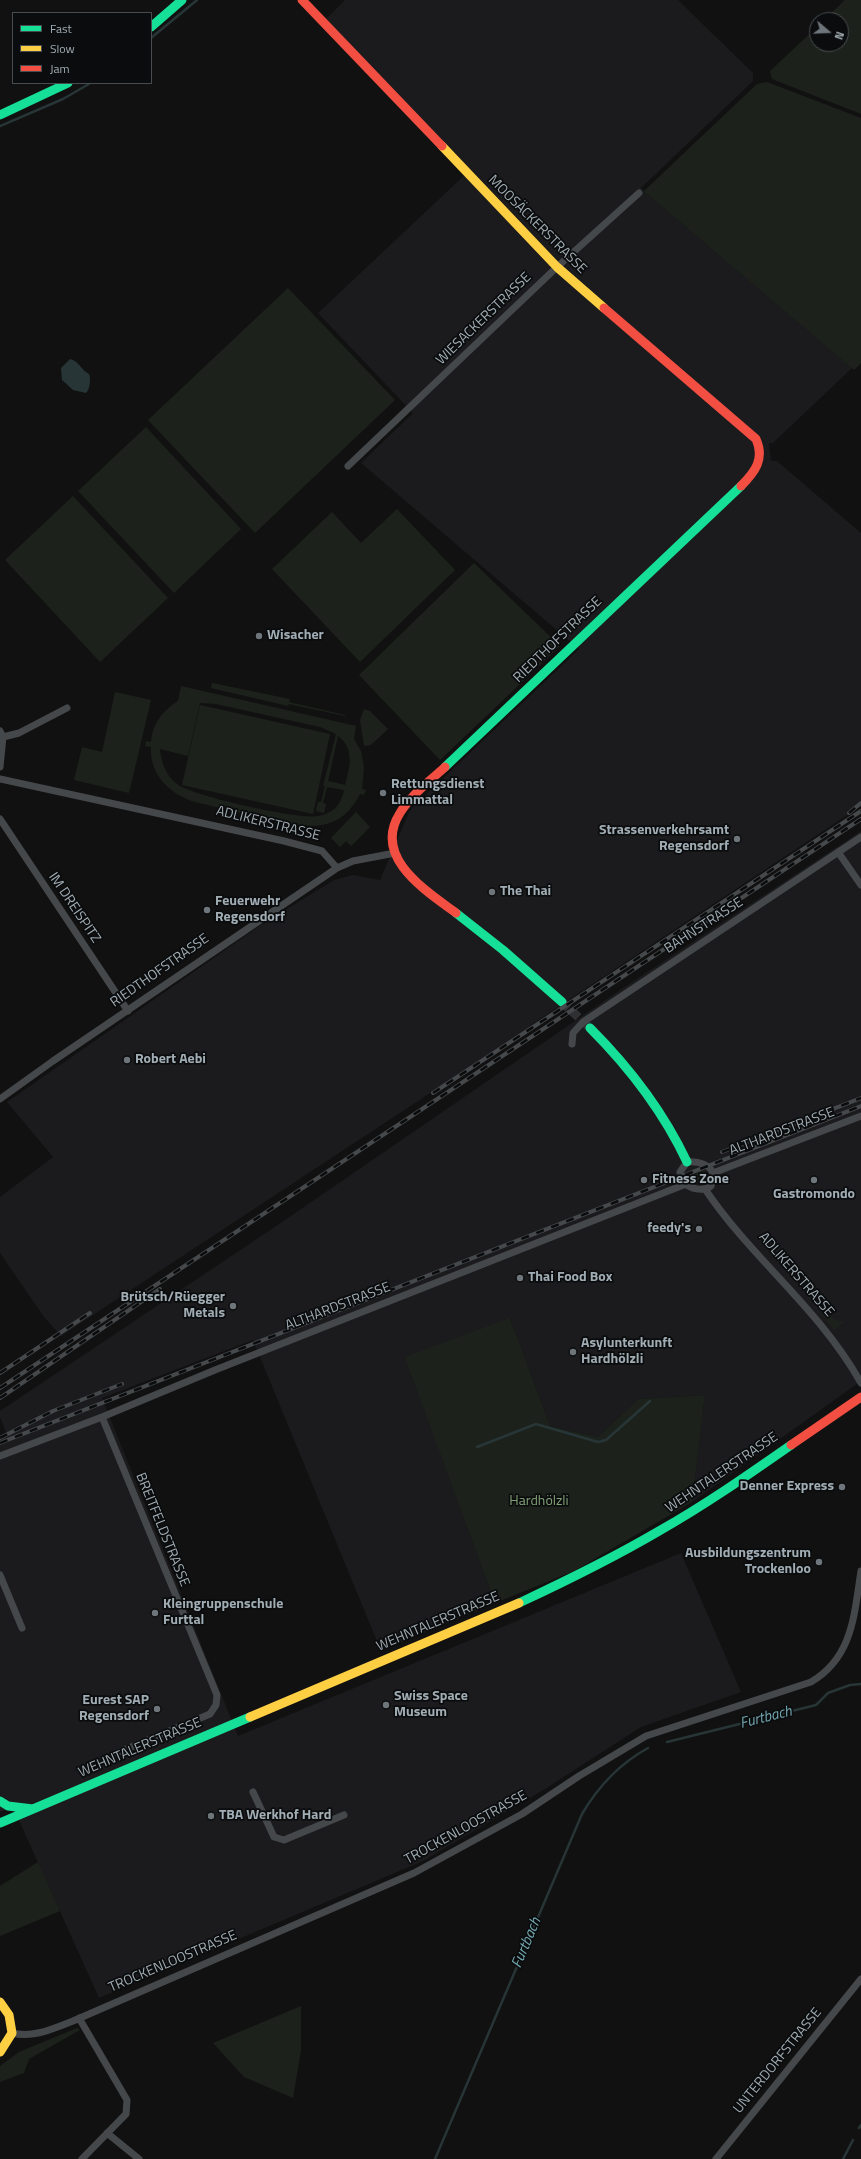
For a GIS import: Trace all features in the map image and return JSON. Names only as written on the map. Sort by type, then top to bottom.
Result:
[{"type":"street","points":[[152,26],[182,0]]},
{"type":"street","name":"MOOSÄCKERSTRASSE","points":[[302,0],[557,267],[756,439],[760,448],[760,456]]},
{"type":"street","points":[[0,116],[66,84]]},
{"type":"street","name":"WIESACKERSTRASSE","points":[[348,466],[557,267],[639,193]]},
{"type":"street","name":"RIEDTHOFSTRASSE","points":[[395,853],[392,841],[393,830],[396,820],[409,802],[750,477],[757,469],[760,456]]},
{"type":"street","points":[[0,767],[1,734],[19,733],[67,708]]},
{"type":"street","name":"ADLIKERSTRASSE","points":[[0,778],[284,841],[322,851],[337,868]]},
{"type":"street","name":"IM DREISPITZ","points":[[0,819],[128,1010]]},
{"type":"street","name":"BAHNSTRASSE","points":[[572,1044],[573,1033],[583,1022],[861,837]]},
{"type":"street","points":[[838,852],[861,885]]},
{"type":"street","points":[[337,868],[353,861],[395,853],[402,867],[412,877],[469,922],[562,1002]]},
{"type":"street","name":"RIEDTHOFSTRASSE","points":[[0,1099],[337,868]]},
{"type":"street","points":[[590,1028],[610,1048],[640,1085],[667,1125],[687,1162]]},
{"type":"street","name":"ALTHARDSTRASSE","points":[[713,1173],[861,1116]]},
{"type":"street","points":[[687,1162],[701,1163],[709,1168],[713,1173],[712,1184],[705,1189],[698,1189],[686,1184],[679,1174],[682,1166],[687,1162]]},
{"type":"street","name":"ALTHARDSTRASSE","points":[[0,1456],[102,1417],[229,1364],[686,1184]]},
{"type":"street","name":"ADLIKERSTRASSE","points":[[705,1189],[730,1222],[805,1305],[831,1337],[861,1383]]},
{"type":"street","name":"WEHNTALERSTRASSE","points":[[0,1823],[514,1605],[576,1577],[682,1518],[861,1397]]},
{"type":"street","name":"BREITFELDSTRASSE","points":[[102,1417],[217,1695],[216,1705],[210,1714],[117,1753]]},
{"type":"street","name":"TROCKENLOOSTRASSE","points":[[12,2034],[30,2036],[79,2018],[414,1873],[522,1814],[567,1784],[646,1736],[811,1682],[830,1668],[841,1654],[848,1640],[861,1571]]},
{"type":"street","points":[[0,1575],[22,1628]]},
{"type":"street","points":[[253,1792],[274,1837],[284,1840],[344,1815]]},
{"type":"street","points":[[0,1801],[8,1806],[33,1808]]},
{"type":"street","name":"UNTERDORFSTRASSE","points":[[716,2159],[861,1979]]},
{"type":"street","points":[[0,2002],[9,2015],[12,2034],[0,2052]]},
{"type":"street","points":[[79,2018],[127,2100],[126,2114],[82,2159]]},
{"type":"street","points":[[107,2132],[139,2159]]},
{"type":"shaded area","points":[[345,0],[678,0],[753,73],[753,81],[641,188],[852,368],[773,443],[769,443],[771,461],[777,461],[861,533],[861,806],[534,1023],[529,1028],[61,1336],[44,1317],[0,1253],[0,1197],[53,1157],[7,1102],[261,925],[334,880],[353,875],[380,880],[409,812],[414,806],[579,649],[361,463],[413,413],[318,313],[470,170],[326,19]]},
{"type":"shaded area","points":[[70,359],[76,362],[89,374],[90,384],[86,393],[73,390],[62,380],[61,368]]},
{"type":"shaded area","points":[[861,831],[861,1381],[692,1502],[705,1395],[638,1399],[598,1437],[550,1426],[510,1318],[430,1423],[495,1603],[381,1651],[253,1340],[102,1398],[238,1736],[681,1553],[741,1692],[641,1727],[545,1789],[423,1861],[99,1998],[13,1807],[0,1812],[0,1439],[7,1435],[0,1417],[0,1411],[285,1220],[620,990]]},
{"type":"green space","points":[[845,0],[861,0],[861,114],[772,79],[770,71],[809,34],[809,52],[849,52],[849,12],[832,12]]},
{"type":"green space","points":[[767,82],[861,118],[861,363],[854,370],[644,191],[757,84]]},
{"type":"green space","points":[[288,288],[395,400],[255,533],[148,420]]},
{"type":"green space","points":[[146,427],[241,529],[174,593],[78,491]]},
{"type":"green space","points":[[73,496],[168,598],[100,662],[5,560]]},
{"type":"green space","points":[[397,509],[455,570],[360,662],[272,569],[332,512],[361,543]]},
{"type":"green space","points":[[474,563],[560,646],[440,760],[359,675]]},
{"type":"green space","points":[[212,683],[290,699],[289,702],[345,716],[289,704],[288,706],[211,688]]},
{"type":"green space","points":[[181,686],[356,726],[354,739],[361,751],[364,768],[362,789],[366,790],[364,795],[360,794],[351,808],[341,817],[329,823],[317,826],[290,824],[262,818],[199,803],[180,796],[164,784],[158,776],[151,757],[151,747],[145,746],[146,741],[151,742],[156,723],[159,718],[178,701]],"holes":[[[200,703],[216,704],[320,727],[336,734],[323,786],[325,786],[321,802],[318,802],[316,811],[324,813],[326,804],[323,803],[327,787],[344,790],[339,804],[336,808],[324,815],[307,816],[290,814],[269,811],[202,795],[177,784],[173,781],[165,768],[160,749],[188,756]],[[338,736],[343,741],[349,752],[350,759],[345,785],[328,781]]]},
{"type":"green space","points":[[115,692],[151,700],[129,793],[74,780],[82,747],[102,752]]},
{"type":"green space","points":[[200,705],[330,734],[313,814],[182,785]]},
{"type":"green space","points":[[364,709],[370,711],[388,729],[371,745],[364,746],[360,720]]},
{"type":"green space","points":[[356,812],[370,827],[351,846],[346,841],[340,847],[331,838]]},
{"type":"green space","points":[[703,1169],[709,1175],[708,1182],[704,1184],[690,1182],[685,1177]]},
{"type":"green space","points":[[822,1314],[828,1314],[835,1320],[844,1322],[834,1330]]},
{"type":"green space","name":"Hardhölzli","points":[[510,1318],[550,1426],[598,1437],[638,1399],[705,1395],[692,1502],[574,1571],[495,1603],[405,1357]]},
{"type":"green space","points":[[38,1862],[60,1911],[0,1936],[0,1886]]},
{"type":"green space","points":[[301,2006],[301,2050],[293,2098],[244,2077],[213,2043]]},
{"type":"green space","points":[[77,2028],[80,2030],[29,2059],[24,2073],[0,2082],[0,2066],[19,2052]]},
{"type":"waterway","points":[[152,37],[197,0]]},
{"type":"waterway","points":[[0,126],[63,99],[89,84]]},
{"type":"waterway","points":[[477,1447],[536,1424],[598,1442],[606,1440],[650,1401]]},
{"type":"waterway","name":"Furtbach","points":[[667,1742],[816,1705],[828,1693],[850,1685],[861,1684]]},
{"type":"waterway","name":"Furtbach","points":[[435,2159],[582,1814],[595,1794],[610,1776],[628,1761],[648,1748]]},
{"type":"waterway","points":[[843,2159],[853,2140]]},
{"type":"tunnel","points":[[562,1002],[590,1028]]},
{"type":"railway","points":[[849,813],[861,803]]},
{"type":"railway","points":[[433,1093],[861,811]]},
{"type":"railway","points":[[0,1388],[861,819]]},
{"type":"railway","points":[[722,1152],[861,1098]]},
{"type":"railway","points":[[0,1443],[861,1106]]},
{"type":"railway","points":[[0,1398],[160,1289]]},
{"type":"railway","points":[[0,1373],[90,1313]]},
{"type":"railway","points":[[0,1438],[53,1411],[122,1384]]},
{"type":"traffic: fast","points":[[152,26],[182,0]]},
{"type":"traffic: fast","points":[[0,115],[66,84]]},
{"type":"traffic: fast","points":[[445,767],[741,486]]},
{"type":"traffic: fast","points":[[456,913],[503,950],[562,1002]]},
{"type":"traffic: fast","points":[[590,1028],[619,1059],[644,1091],[678,1143],[687,1162]]},
{"type":"traffic: fast","points":[[519,1603],[572,1578],[642,1541],[726,1490],[791,1445]]},
{"type":"traffic: fast","points":[[0,1823],[250,1717]]},
{"type":"traffic: fast","points":[[0,1801],[8,1806],[33,1809]]},
{"type":"traffic: slow","points":[[442,146],[557,267],[604,308]]},
{"type":"traffic: slow","points":[[250,1717],[519,1603]]},
{"type":"traffic: slow","points":[[0,2002],[9,2015],[12,2033],[0,2052]]},
{"type":"traffic: jam","points":[[302,0],[442,146]]},
{"type":"traffic: jam","points":[[604,308],[756,439],[759,446],[759,459],[751,476],[741,486]]},
{"type":"traffic: jam","points":[[445,767],[404,806],[393,829],[393,844],[397,858],[406,871],[430,894],[456,913]]},
{"type":"traffic: jam","points":[[791,1445],[861,1397]]},
{"type":"place","name":"Wisacher","points":[[259,636]]},
{"type":"place","name":"Rettungsdienst Limmattal","points":[[383,793]]},
{"type":"place","name":"Strassenverkehrsamt Regensdorf","points":[[737,839]]},
{"type":"place","name":"The Thai","points":[[492,892]]},
{"type":"place","name":"Feuerwehr Regensdorf","points":[[207,910]]},
{"type":"place","name":"Robert Aebi","points":[[127,1060]]},
{"type":"place","name":"Fitness Zone","points":[[644,1180]]},
{"type":"place","name":"Gastromondo","points":[[814,1180]]},
{"type":"place","name":"feedy's","points":[[699,1229]]},
{"type":"place","name":"Thai Food Box","points":[[520,1278]]},
{"type":"place","name":"Brütsch/Rüegger Metals","points":[[233,1306]]},
{"type":"place","name":"Asylunterkunft Hardhölzli","points":[[573,1352]]},
{"type":"place","name":"Denner Express","points":[[842,1487]]},
{"type":"place","name":"Ausbildungszentrum Trockenloo","points":[[819,1562]]},
{"type":"place","name":"Kleingruppenschule Furttal","points":[[155,1613]]},
{"type":"place","name":"Swiss Space Museum","points":[[386,1705]]},
{"type":"place","name":"Eurest SAP Regensdorf","points":[[157,1709]]},
{"type":"place","name":"TBA Werkhof Hard","points":[[211,1816]]}]
